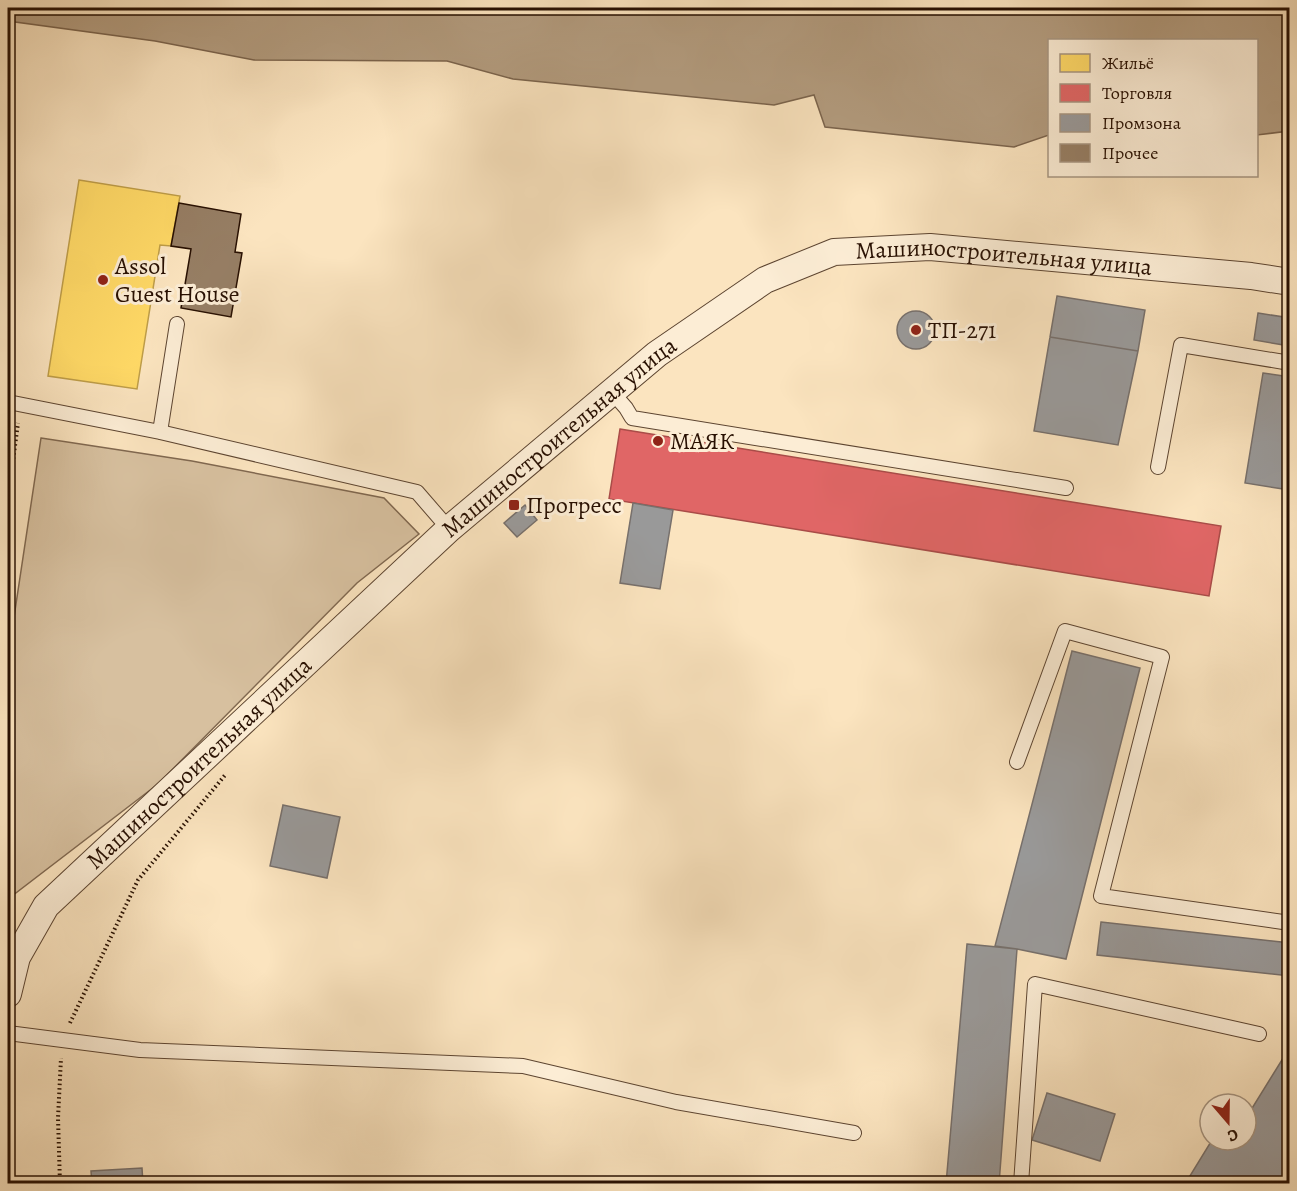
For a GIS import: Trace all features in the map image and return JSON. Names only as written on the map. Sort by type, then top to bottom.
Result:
[{"type":"street","name":"Машиностроительная улица","points":[[8,994],[12,951],[46,906],[449,529],[657,354],[765,280],[834,252],[930,247],[1251,276],[1290,282]]},
{"type":"lane","points":[[160,432],[177,324]]},
{"type":"lane","points":[[1158,467],[1181,345],[1290,363]]},
{"type":"lane","points":[[612,392],[632,418],[1066,488]]},
{"type":"lane","points":[[14,403],[160,432],[417,492],[449,529]]},
{"type":"lane","points":[[1017,762],[1065,631],[1162,657],[1101,896],[1290,922]]},
{"type":"lane","points":[[1021,1184],[1035,984],[1259,1034]]},
{"type":"lane","points":[[8,1033],[140,1050],[523,1066],[676,1102],[854,1133]]},
{"type":"path","points":[[8,499],[14,403]]},
{"type":"path","points":[[60,1184],[58,1118],[62,1040],[138,880],[226,774]]},
{"type":"shaded area","points":[[8,8],[1289,8],[1289,131],[1258,135],[1258,39],[1048,39],[1048,135],[1014,147],[825,127],[814,95],[774,105],[513,79],[447,61],[254,60],[155,41],[8,21]]},
{"type":"shaded area","points":[[41,438],[192,461],[384,498],[419,534],[357,583],[158,784],[8,899],[8,657]]},
{"type":"building: Жильё","points":[[79,180],[180,196],[171,246],[160,245],[137,389],[48,376]]},
{"type":"building: Торговля","points":[[620,429],[1221,526],[1209,596],[609,499]]},
{"type":"building: Промзона","points":[[1057,296],[1145,310],[1138,351],[1050,337]]},
{"type":"building: Промзона","name":"ТП-271","points":[[916,311],[930,316],[935,330],[930,344],[916,349],[902,344],[897,330],[902,316]]},
{"type":"building: Промзона","points":[[1258,313],[1290,318],[1290,346],[1254,340]]},
{"type":"building: Промзона","points":[[1050,337],[1138,351],[1118,445],[1034,431]]},
{"type":"building: Промзона","points":[[1263,373],[1290,377],[1290,490],[1245,483]]},
{"type":"building: Промзона","points":[[633,503],[673,510],[660,589],[620,583]]},
{"type":"building: Промзона","points":[[525,505],[537,520],[517,537],[504,523]]},
{"type":"building: Промзона","points":[[1072,651],[1140,668],[1066,959],[995,946]]},
{"type":"building: Промзона","points":[[283,805],[340,817],[327,878],[270,866]]},
{"type":"building: Промзона","points":[[1101,922],[1290,943],[1290,976],[1097,955]]},
{"type":"building: Промзона","points":[[967,944],[1017,949],[999,1184],[946,1184]]},
{"type":"building: Промзона","points":[[1290,1047],[1290,1184],[1185,1184],[1205,1152],[1258,1152],[1258,1099]]},
{"type":"building: Промзона","points":[[1047,1093],[1115,1114],[1100,1161],[1032,1140]]},
{"type":"building: Промзона","points":[[142,1168],[143,1184],[92,1184],[91,1171]]},
{"type":"building: Прочее","points":[[179,203],[241,214],[235,252],[242,253],[231,317],[181,308],[191,249],[171,246]]},
{"type":"place","name":"Assol Guest House","points":[[103,280]]},
{"type":"place","name":"ТП-271","points":[[916,330]]},
{"type":"place","name":"МАЯК","points":[[658,441]]},
{"type":"place","name":"Прогресс","points":[[514,505]]}]
